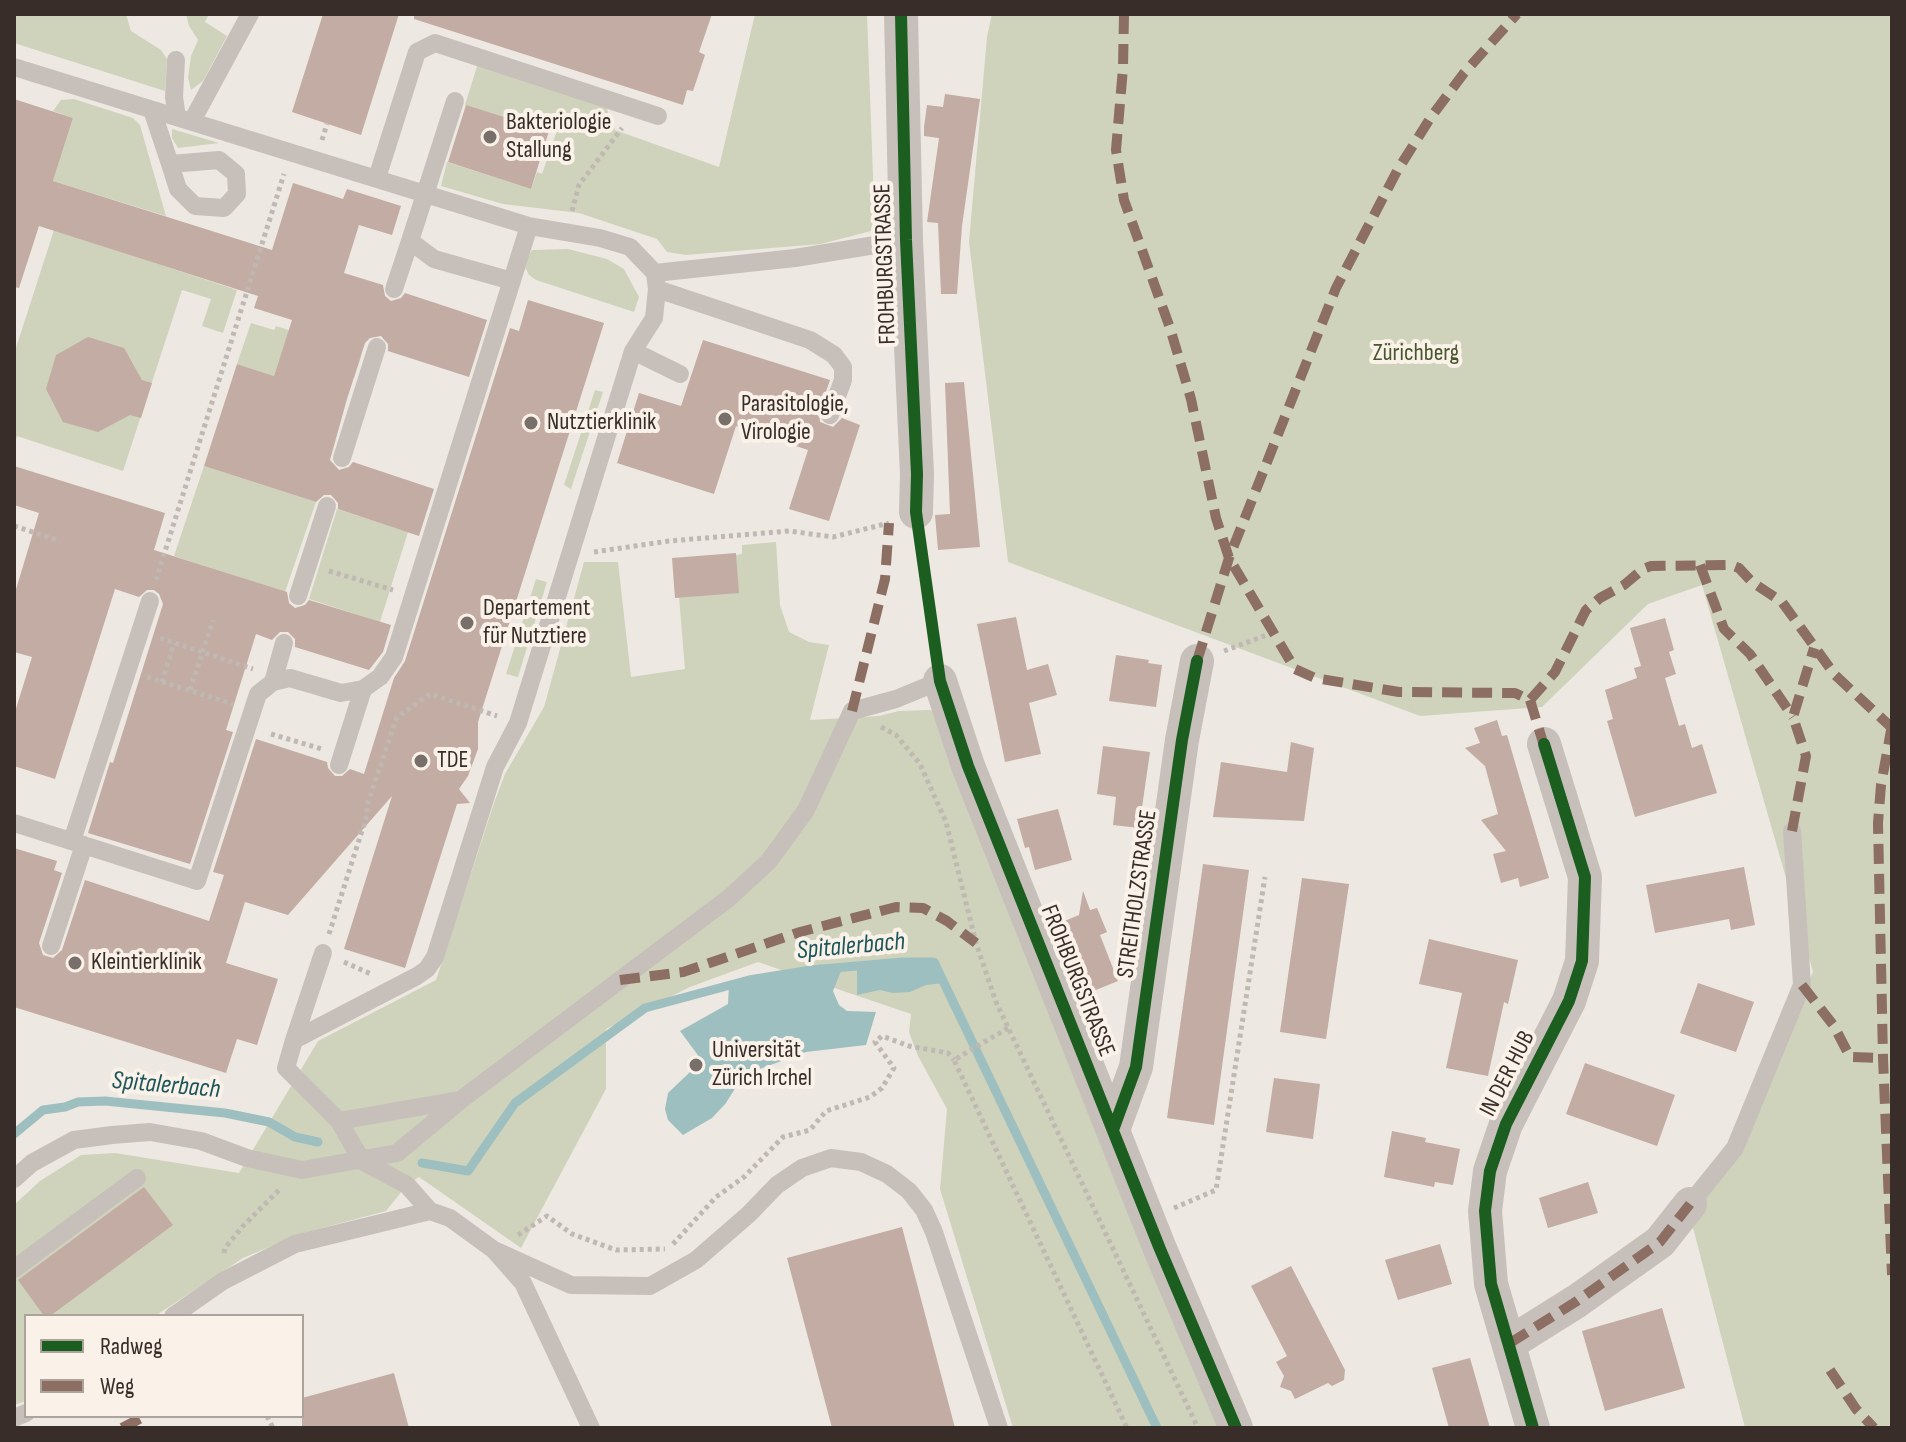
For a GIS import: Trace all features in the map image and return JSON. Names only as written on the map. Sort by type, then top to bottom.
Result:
[{"type":"street","name":"FROHBURGSTRASSE","points":[[901,14],[916,512]]},
{"type":"street","name":"STREITHOLZSTRASSE","points":[[1113,1130],[1136,1067],[1182,740],[1197,661]]},
{"type":"street","name":"FROHBURGSTRASSE","points":[[940,681],[968,766],[1160,1249],[1236,1428]]},
{"type":"street","name":"IN DER HUB","points":[[1533,1428],[1491,1284],[1485,1211],[1490,1171],[1506,1124],[1569,1001],[1582,961],[1585,877],[1544,744]]},
{"type":"street","points":[[1510,1343],[1577,1301],[1660,1242],[1690,1204]]},
{"type":"lane","points":[[184,119],[250,14]]},
{"type":"lane","points":[[377,178],[417,52],[435,43],[472,46],[658,116]]},
{"type":"lane","points":[[176,60],[174,97],[184,119]]},
{"type":"lane","points":[[14,67],[529,226],[568,231],[630,247],[656,281],[810,340],[834,355],[843,367],[843,380],[830,415]]},
{"type":"lane","points":[[394,289],[455,101]]},
{"type":"lane","points":[[152,110],[170,164]]},
{"type":"lane","points":[[14,823],[197,881],[258,694],[273,682],[290,678],[341,693],[363,689],[380,677],[394,657],[529,226]]},
{"type":"lane","points":[[656,281],[906,240]]},
{"type":"lane","points":[[410,241],[434,259],[512,281]]},
{"type":"lane","points":[[294,1040],[427,969],[435,957],[495,767],[518,723],[633,351],[654,318],[656,281]]},
{"type":"lane","points":[[342,458],[377,347]]},
{"type":"lane","points":[[633,351],[680,374]]},
{"type":"lane","points":[[298,596],[327,506]]},
{"type":"lane","points":[[51,946],[127,671],[150,601]]},
{"type":"lane","points":[[273,682],[284,643]]},
{"type":"lane","points":[[14,1179],[32,1163],[74,1140],[150,1132],[201,1141],[247,1158],[302,1170],[397,1153],[462,1099],[729,898],[769,861],[806,810],[852,711],[896,699],[940,681]]},
{"type":"lane","points":[[341,760],[363,689]]},
{"type":"lane","points":[[1690,1204],[1735,1148],[1802,985],[1792,831]]},
{"type":"lane","points":[[323,953],[286,1068],[339,1121],[362,1161],[407,1185],[430,1211],[450,1218],[498,1252],[571,1285],[650,1286],[696,1260],[777,1185],[802,1168],[831,1158],[861,1162],[887,1174],[909,1191],[924,1210],[999,1428]]},
{"type":"lane","points":[[339,1121],[462,1099]]},
{"type":"lane","points":[[14,1269],[137,1178]]},
{"type":"lane","points":[[176,1314],[223,1281],[295,1244],[430,1211]]},
{"type":"lane","points":[[498,1252],[523,1283],[591,1428]]},
{"type":"path","points":[[568,231],[579,185],[635,107]]},
{"type":"path","points":[[150,601],[291,152]]},
{"type":"path","points":[[573,550],[604,553],[669,541],[789,531],[833,537],[889,523],[916,512]]},
{"type":"path","points":[[14,526],[60,541]]},
{"type":"path","points":[[308,565],[413,596]]},
{"type":"path","points":[[190,690],[213,620]]},
{"type":"path","points":[[140,632],[250,667],[273,682]]},
{"type":"path","points":[[1197,661],[1272,633]]},
{"type":"path","points":[[162,682],[174,643]]},
{"type":"path","points":[[127,671],[190,690],[341,760]]},
{"type":"path","points":[[398,986],[323,953],[378,766],[397,717],[430,694],[518,723]]},
{"type":"path","points":[[852,711],[896,735],[920,764],[946,822],[976,943],[996,1002],[1198,1428]]},
{"type":"path","points":[[1209,1193],[1216,1190],[1265,877]]},
{"type":"path","points":[[954,1060],[1008,1028]]},
{"type":"path","points":[[498,1252],[547,1216],[572,1234],[616,1250],[668,1249],[716,1197],[744,1177],[783,1137],[810,1130],[826,1111],[870,1097],[882,1088],[894,1068],[875,1042],[882,1036],[909,1046],[948,1053],[1127,1428]]},
{"type":"green space","points":[[14,14],[126,14],[131,31],[161,50],[167,59],[165,91],[14,43]]},
{"type":"green space","points":[[186,14],[209,14],[205,22],[227,36],[203,81],[191,90],[188,78],[191,56],[198,40]]},
{"type":"green space","points":[[755,14],[867,14],[875,230],[821,244],[686,255],[667,252],[657,239],[579,213],[503,204],[441,186],[447,162],[531,189],[537,172],[542,174],[556,133],[465,105],[478,63],[605,104],[615,130],[719,167]]},
{"type":"green space","name":"Zürichberg","points":[[992,14],[1892,14],[1892,1428],[1745,1428],[1691,1220],[1813,972],[1702,585],[1648,604],[1542,707],[1420,716],[1008,562],[969,242],[987,37]]},
{"type":"green space","points":[[74,99],[133,118],[140,125],[166,216],[53,181],[73,118],[53,111],[61,100]]},
{"type":"green space","points":[[172,129],[219,143],[178,148],[172,138]]},
{"type":"green space","points":[[54,230],[237,290],[223,333],[202,326],[211,299],[182,290],[123,471],[17,436],[14,444],[14,354]]},
{"type":"green space","points":[[568,249],[607,259],[624,269],[639,297],[634,312],[529,275],[524,265],[532,250]]},
{"type":"green space","points":[[251,323],[274,330],[276,326],[351,350],[351,353],[361,357],[354,378],[281,355],[274,376],[237,364]]},
{"type":"green space","points":[[595,390],[603,392],[571,489],[564,485]]},
{"type":"green space","points":[[204,466],[316,502],[285,592],[174,556]]},
{"type":"green space","points":[[337,509],[408,532],[380,622],[309,599]]},
{"type":"green space","points":[[776,542],[780,605],[789,632],[809,642],[829,645],[810,720],[879,716],[899,711],[939,712],[1024,941],[1219,1428],[1013,1428],[940,1189],[947,1109],[918,1056],[909,1032],[911,1014],[758,962],[690,987],[606,1029],[606,1089],[521,1248],[419,1177],[407,1185],[386,1211],[300,1234],[243,1258],[158,1314],[24,1314],[24,1402],[14,1405],[14,1205],[40,1181],[81,1155],[115,1153],[239,1173],[318,1041],[436,980],[505,774],[544,707],[584,562],[618,562],[631,677],[685,669],[679,597],[738,592],[736,555],[742,554],[742,545]]},
{"type":"green space","points":[[536,579],[547,582],[518,677],[506,674]]},
{"type":"water","points":[[934,962],[945,983],[926,985],[910,992],[880,990],[857,995],[857,967]]},
{"type":"water","points":[[843,966],[833,991],[839,1005],[847,1011],[876,1012],[866,1045],[806,1052],[757,1070],[739,1082],[712,1118],[683,1135],[668,1120],[665,1109],[668,1093],[700,1058],[680,1031],[728,1004],[729,984]]},
{"type":"building","points":[[323,14],[399,14],[361,135],[292,112]]},
{"type":"building","points":[[414,14],[712,14],[699,52],[705,55],[693,91],[687,90],[683,105],[414,19]]},
{"type":"building","points":[[945,94],[980,99],[962,226],[957,294],[941,294],[938,223],[927,222],[939,138],[924,136],[927,105],[943,107]]},
{"type":"building","points":[[14,99],[73,118],[53,181],[272,250],[293,183],[343,199],[347,189],[401,206],[392,235],[359,225],[344,273],[383,285],[385,296],[391,301],[405,293],[487,320],[469,377],[388,351],[388,344],[381,336],[370,338],[365,343],[330,460],[339,470],[353,462],[434,489],[419,536],[338,509],[338,503],[331,495],[324,495],[316,502],[204,466],[237,364],[274,376],[292,320],[254,308],[258,296],[39,226],[19,288],[14,287]]},
{"type":"building","name":"Bakteriologie Stallung","points":[[466,105],[549,131],[531,189],[448,162]]},
{"type":"building","points":[[528,300],[604,323],[478,722],[478,749],[468,776],[459,789],[470,803],[457,804],[405,968],[344,949],[392,796],[288,915],[245,902],[226,963],[278,979],[257,1045],[237,1039],[226,1073],[14,1007],[14,848],[57,861],[54,870],[62,873],[39,943],[43,955],[53,958],[62,950],[85,880],[209,921],[224,875],[213,872],[256,739],[327,762],[335,776],[342,776],[350,769],[364,774],[394,678],[405,661],[510,328],[519,331]]},
{"type":"building","points":[[88,337],[124,348],[142,380],[152,383],[141,418],[130,415],[98,432],[63,422],[46,389],[56,355]]},
{"type":"building","name":"Parasitologie, Virologie","points":[[703,340],[830,380],[819,412],[820,422],[833,427],[842,418],[860,425],[829,521],[789,509],[808,450],[736,426],[714,494],[617,463],[639,393],[681,406]]},
{"type":"building","points":[[964,382],[980,547],[938,550],[935,515],[950,514],[945,383]]},
{"type":"building","points":[[14,466],[165,513],[154,550],[287,592],[289,603],[295,608],[309,600],[391,625],[383,652],[369,670],[295,647],[295,639],[288,632],[280,632],[272,640],[256,634],[226,730],[233,732],[190,864],[88,833],[163,604],[154,590],[147,590],[139,597],[115,589],[55,779],[14,766],[14,715],[32,657],[14,652],[14,596],[39,513],[14,505]]},
{"type":"building","points":[[736,553],[739,593],[675,598],[672,558]]},
{"type":"building","points":[[1016,617],[1027,670],[1048,664],[1057,695],[1029,703],[1041,754],[1005,762],[977,624]]},
{"type":"building","points":[[1665,618],[1674,650],[1669,652],[1676,674],[1665,678],[1679,726],[1685,724],[1692,748],[1702,744],[1717,793],[1635,817],[1607,721],[1613,719],[1605,690],[1637,678],[1634,668],[1641,666],[1630,628]]},
{"type":"building","points":[[1116,655],[1162,665],[1156,707],[1109,701]]},
{"type":"building","points":[[1497,720],[1502,736],[1507,735],[1549,878],[1520,887],[1518,878],[1501,883],[1493,854],[1506,851],[1481,820],[1498,814],[1485,766],[1465,748],[1480,743],[1474,728]]},
{"type":"building","points":[[1291,742],[1314,748],[1304,821],[1213,817],[1221,762],[1287,772]]},
{"type":"building","points":[[1103,746],[1150,752],[1139,828],[1113,825],[1116,797],[1097,794]]},
{"type":"building","points":[[1058,809],[1072,860],[1035,870],[1017,819]]},
{"type":"building","points":[[1203,864],[1249,870],[1214,1125],[1167,1118]]},
{"type":"building","points":[[1744,867],[1755,925],[1731,930],[1729,919],[1655,933],[1646,885]]},
{"type":"building","points":[[1302,878],[1349,884],[1326,1039],[1280,1032]]},
{"type":"building","points":[[1083,891],[1090,910],[1097,908],[1107,932],[1100,935],[1118,981],[1081,996],[1055,925],[1079,915]]},
{"type":"building","points":[[1429,939],[1518,960],[1508,1004],[1504,1002],[1488,1076],[1446,1068],[1462,993],[1419,984]]},
{"type":"building","points":[[1698,983],[1754,1002],[1736,1052],[1680,1033]]},
{"type":"building","points":[[1585,1063],[1675,1095],[1657,1146],[1566,1114]]},
{"type":"building","points":[[1274,1078],[1320,1084],[1313,1139],[1266,1132]]},
{"type":"building","points":[[1392,1131],[1460,1149],[1453,1185],[1435,1182],[1434,1187],[1384,1177]]},
{"type":"building","points":[[1588,1182],[1598,1213],[1548,1228],[1539,1198]]},
{"type":"building","points":[[144,1187],[173,1225],[53,1314],[43,1314],[18,1280]]},
{"type":"building","points":[[902,1227],[955,1428],[832,1428],[787,1258]]},
{"type":"building","points":[[1440,1244],[1452,1284],[1398,1300],[1385,1260]]},
{"type":"building","points":[[1291,1266],[1345,1370],[1344,1380],[1332,1386],[1328,1383],[1295,1399],[1291,1391],[1280,1387],[1284,1376],[1276,1362],[1287,1356],[1251,1286]]},
{"type":"building","points":[[1662,1308],[1685,1388],[1605,1411],[1582,1331]]},
{"type":"building","points":[[1470,1358],[1490,1428],[1449,1428],[1432,1368]]},
{"type":"building","points":[[394,1373],[409,1428],[302,1428],[304,1397]]},
{"type":"waterway","name":"Spitalerbach","points":[[422,1163],[468,1171],[515,1103],[645,1008],[749,980],[811,970],[934,962],[1157,1428]]},
{"type":"waterway","name":"Spitalerbach","points":[[14,1134],[43,1110],[78,1102],[105,1101],[225,1113],[269,1122],[295,1137],[318,1142]]},
{"type":"marked path","points":[[1124,14],[1116,150],[1124,200],[1170,328],[1191,399],[1216,518],[1229,558],[1295,669],[1315,678],[1399,692],[1515,693],[1530,700],[1555,672],[1586,610],[1643,569],[1651,566],[1731,565],[1782,602],[1835,675],[1891,727]]},
{"type":"marked path","points":[[1197,661],[1229,558],[1336,288],[1397,171],[1431,117],[1464,73],[1517,14]]},
{"type":"marked path","points":[[852,711],[885,579],[889,523]]},
{"type":"marked path","points":[[1700,565],[1724,629],[1750,654],[1793,717]]},
{"type":"marked path","points":[[1792,831],[1806,756],[1793,717],[1814,648]]},
{"type":"marked path","points":[[1530,700],[1545,749]]},
{"type":"marked path","points":[[1892,725],[1881,785],[1878,823],[1892,1275]]},
{"type":"marked path","points":[[620,980],[683,972],[800,932],[896,907],[923,908],[976,943]]},
{"type":"marked path","points":[[1802,985],[1834,1026],[1850,1057],[1883,1058]]},
{"type":"marked path","points":[[1510,1343],[1577,1301],[1660,1242],[1690,1204]]},
{"type":"marked path","points":[[1830,1370],[1856,1409],[1874,1428]]},
{"type":"marked path","points":[[122,1428],[141,1418]]},
{"type":"cycle path","points":[[901,14],[916,512],[940,681],[968,766],[1160,1249],[1236,1428]]},
{"type":"cycle path","points":[[1113,1130],[1136,1067],[1182,740],[1197,661]]},
{"type":"cycle path","points":[[1533,1428],[1491,1284],[1485,1211],[1490,1171],[1506,1124],[1569,1001],[1582,961],[1585,877],[1544,744]]},
{"type":"place","name":"Bakteriologie Stallung","points":[[490,137]]},
{"type":"place","name":"Parasitologie, Virologie","points":[[725,419]]},
{"type":"place","name":"Nutztierklinik","points":[[531,423]]},
{"type":"place","name":"Departement für Nutztiere","points":[[467,623]]},
{"type":"place","name":"TDE","points":[[421,761]]},
{"type":"place","name":"Kleintierklinik","points":[[75,963]]},
{"type":"place","name":"Universität Zürich Irchel","points":[[696,1065]]}]
